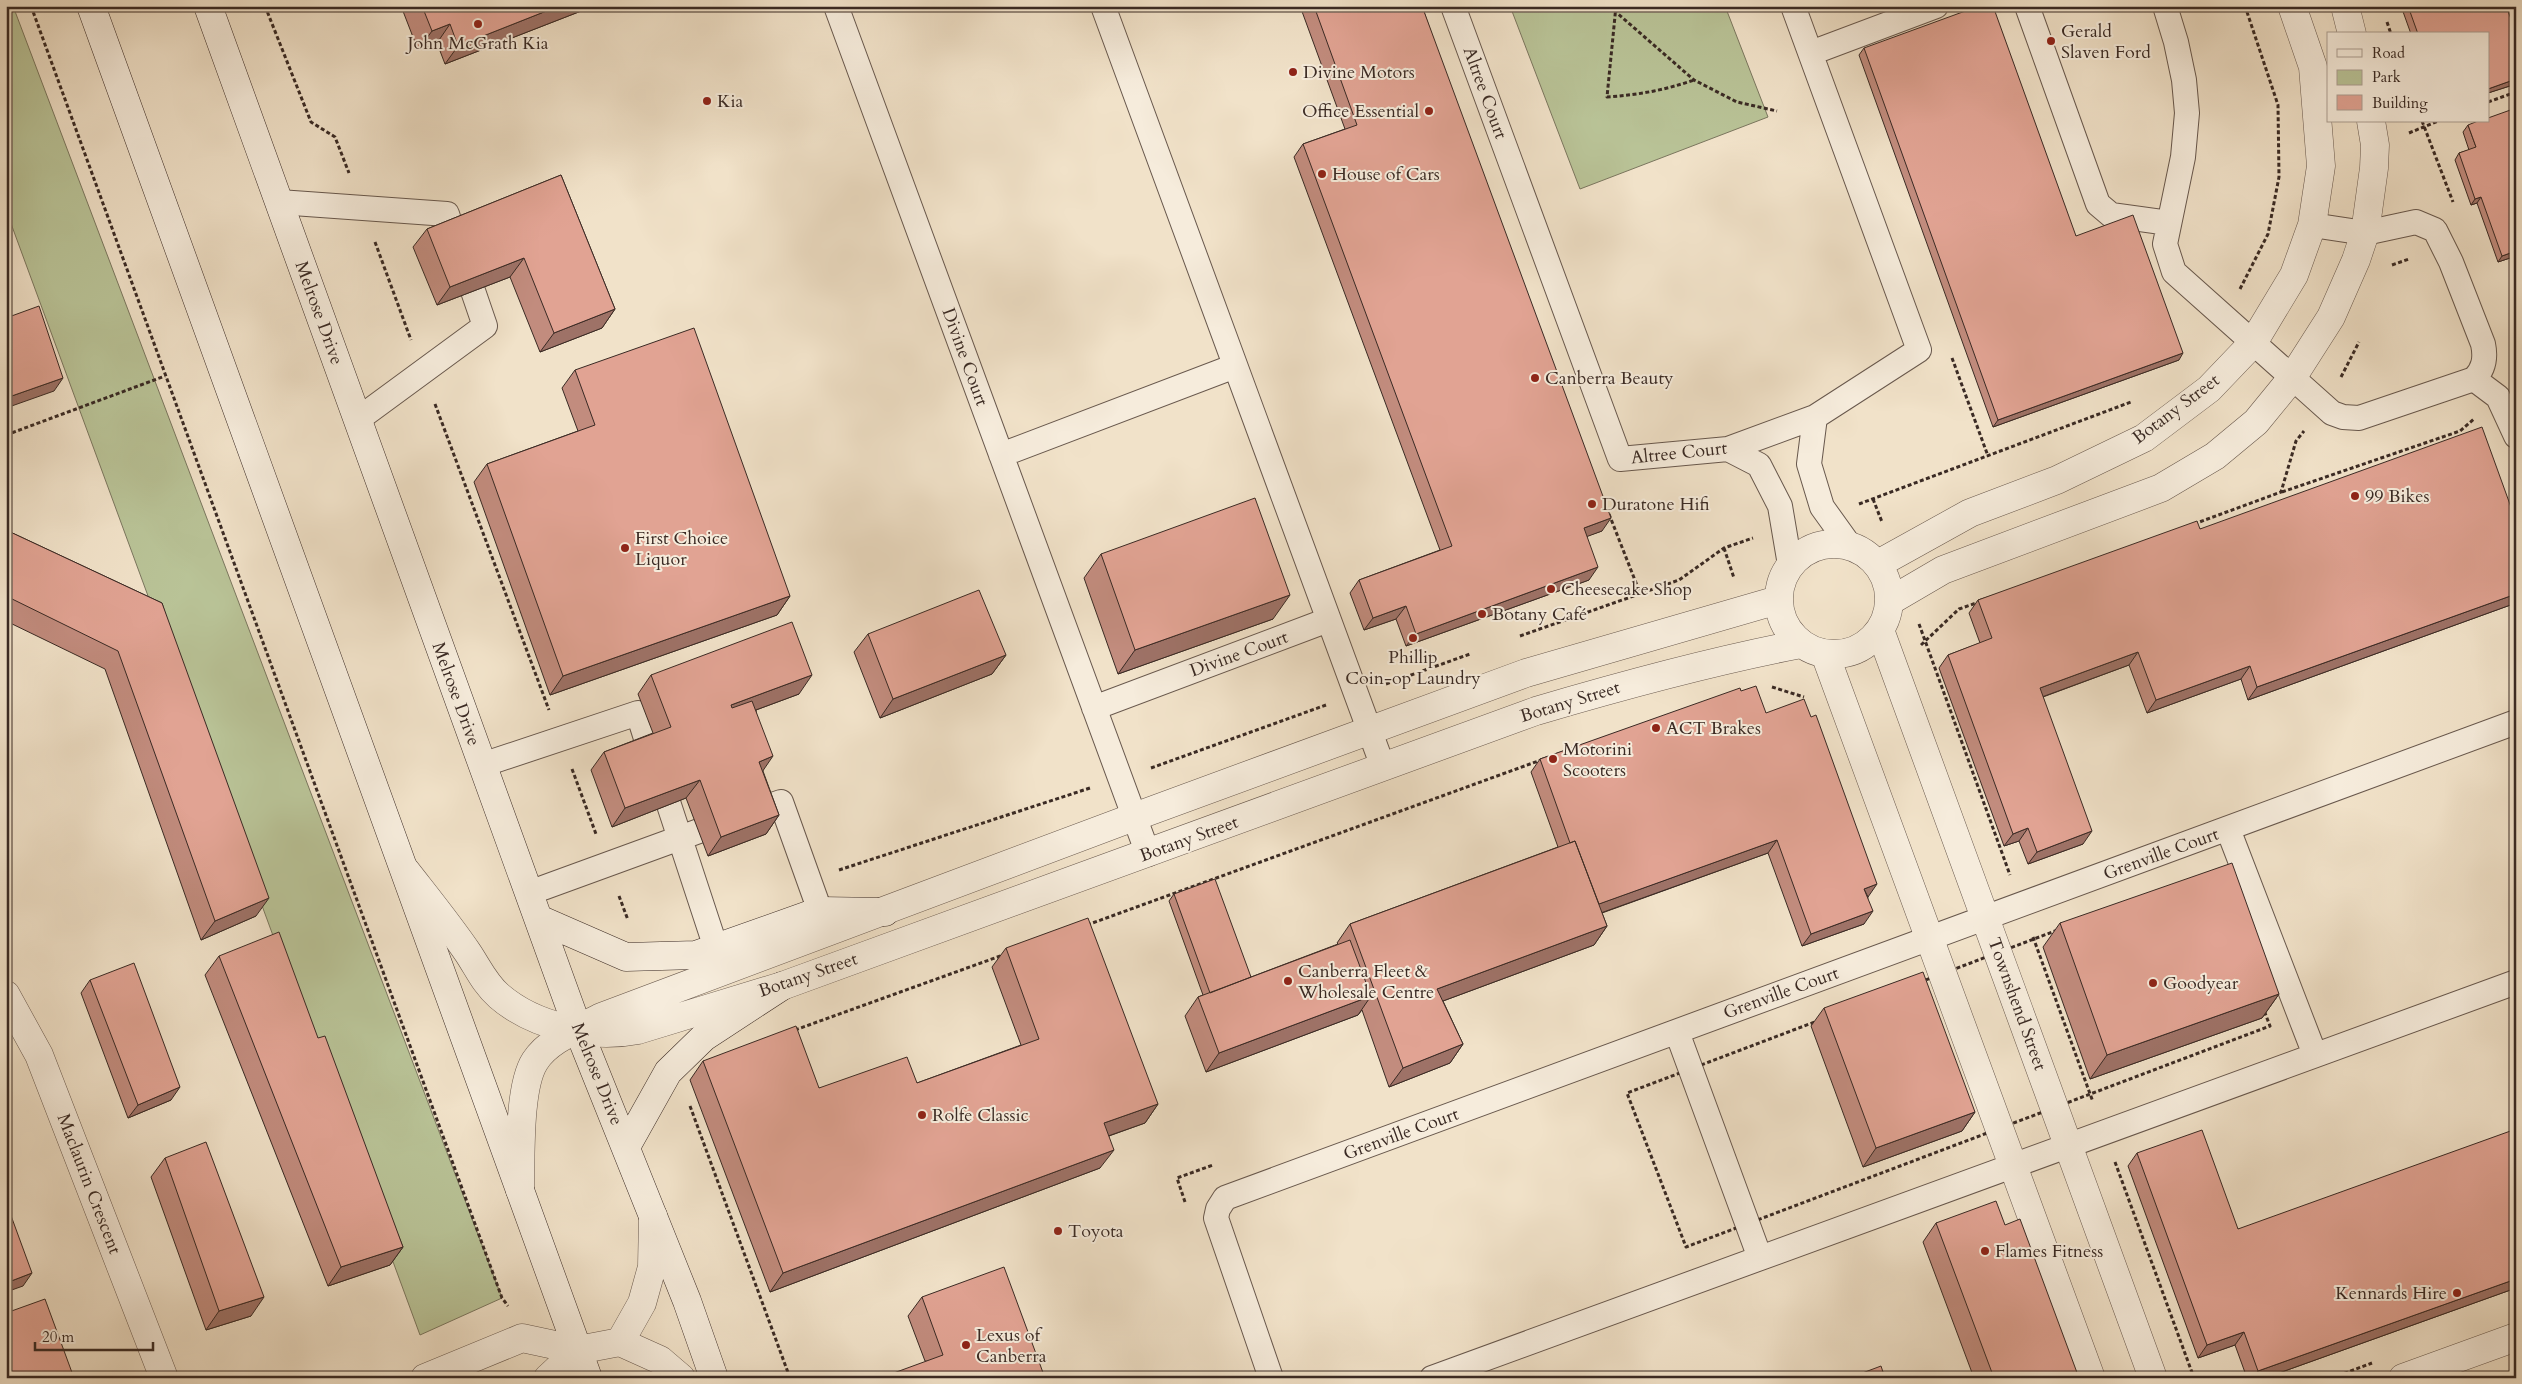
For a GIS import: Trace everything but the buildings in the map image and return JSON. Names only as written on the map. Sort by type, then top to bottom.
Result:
[{"type":"street","points":[[91,6],[588,1378]]},
{"type":"street","name":"Melrose Drive","points":[[208,6],[578,1029],[653,1216],[714,1378]]},
{"type":"street","name":"Botany Street","points":[[1886,560],[1970,513],[2057,480],[2144,438],[2209,388],[2253,343],[2294,275],[2312,225],[2321,166],[2319,119],[2313,67],[2292,6]]},
{"type":"street","points":[[2345,6],[2352,32]]},
{"type":"street","points":[[1813,649],[1841,654],[1856,650],[1869,642],[1880,630],[1898,596],[1943,570],[2161,488],[2215,456],[2256,422],[2292,378],[2332,317],[2356,260],[2365,233],[2375,145],[2371,122]]},
{"type":"street","points":[[1898,596],[1887,581],[1886,560],[1850,546],[1828,544],[1817,546],[1790,565],[1783,576],[1778,600],[1785,625],[1813,649],[1930,939],[2091,1378]]},
{"type":"street","name":"Botany Street","points":[[520,1193],[521,1136],[528,1079],[535,1061],[556,1041],[601,1017],[886,912],[1134,817],[1249,777],[1369,730],[1526,674],[1778,600]]},
{"type":"street","name":"Townshend Street","points":[[1880,630],[2153,1378]]},
{"type":"street","name":"Botany Street","points":[[404,868],[469,954],[481,975],[498,995],[514,1008],[551,1025],[621,1034],[782,986],[1536,712],[1609,689],[1740,655],[1813,649]]},
{"type":"street","points":[[539,920],[626,957],[696,955],[820,911],[886,912]]},
{"type":"street","points":[[626,1147],[668,1072],[704,1037],[782,986]]},
{"type":"street","name":"Maclaurin Crescent","points":[[6,995],[39,1055],[164,1378]]},
{"type":"street","points":[[620,1342],[642,1303],[652,1267],[653,1216]]},
{"type":"street","points":[[2403,1378],[2516,1337]]},
{"type":"street","points":[[425,1378],[522,1338],[578,1350],[620,1342],[660,1360],[681,1378]]},
{"type":"street","points":[[548,1378],[578,1350]]},
{"type":"lane","name":"Divine Court","points":[[836,6],[1148,854]]},
{"type":"lane","points":[[1103,6],[1383,767]]},
{"type":"lane","name":"Altree Court","points":[[1453,6],[1620,459],[1728,449],[1814,418],[1919,350],[1793,6]]},
{"type":"lane","points":[[1810,53],[1936,6]]},
{"type":"lane","points":[[2027,6],[2098,204],[2111,215],[2169,223]]},
{"type":"lane","points":[[2165,6],[2176,42],[2184,80],[2187,113],[2183,157],[2165,244],[2174,272],[2332,413],[2343,417],[2360,418],[2474,379],[2482,371],[2486,355],[2483,344],[2451,262],[2435,230],[2416,222],[2365,233],[2312,225]]},
{"type":"lane","points":[[279,202],[447,214],[453,232]]},
{"type":"lane","points":[[357,420],[485,326],[473,291]]},
{"type":"lane","points":[[1001,455],[1235,366]]},
{"type":"lane","points":[[2474,379],[2498,397],[2516,436]]},
{"type":"lane","points":[[1814,418],[1809,464],[1822,507],[1850,546]]},
{"type":"lane","points":[[1728,449],[1759,465],[1780,506],[1790,565]]},
{"type":"lane","name":"Divine Court","points":[[1094,708],[1328,620]]},
{"type":"lane","points":[[482,766],[638,713],[649,748]]},
{"type":"lane","name":"Grenville Court","points":[[1270,1378],[1216,1218],[1218,1209],[1226,1198],[2516,722]]},
{"type":"lane","points":[[757,810],[781,802],[820,911]]},
{"type":"lane","points":[[669,805],[689,834],[716,948]]},
{"type":"lane","points":[[2228,829],[2315,1055]]},
{"type":"lane","points":[[529,893],[689,834]]},
{"type":"lane","points":[[1432,1378],[2516,982]]},
{"type":"lane","points":[[1677,1032],[1760,1258]]},
{"type":"path","points":[[31,6],[502,1298],[512,1312]]},
{"type":"path","points":[[265,6],[311,122],[335,137]]},
{"type":"path","points":[[1608,6],[1694,80],[1737,102],[1776,112]]},
{"type":"path","points":[[1616,6],[1608,97],[1638,95],[1668,89],[1694,80]]},
{"type":"path","points":[[2225,317],[2268,234],[2279,177],[2278,105],[2245,6]]},
{"type":"path","points":[[2490,101],[2516,92]]},
{"type":"path","points":[[6,435],[165,376]]},
{"type":"path","points":[[2282,492],[2460,431],[2498,397]]},
{"type":"path","points":[[1827,514],[1873,499],[2134,401]]},
{"type":"path","points":[[1873,499],[1886,560]]},
{"type":"path","points":[[1511,639],[1679,580],[1724,548],[1784,528]]},
{"type":"path","points":[[1898,596],[2022,905],[2194,1378]]},
{"type":"path","points":[[809,880],[1120,778],[1475,652]]},
{"type":"green space","points":[[6,6],[13,6],[502,1298],[420,1335],[6,210]]},
{"type":"green space","points":[[1510,6],[1725,6],[1768,117],[1580,189]]},
{"type":"place","name":"John McGrath Kia","points":[[478,24]]},
{"type":"place","name":"Gerald Slaven Ford","points":[[2051,41]]},
{"type":"place","name":"Divine Motors","points":[[1293,72]]},
{"type":"place","name":"Kia","points":[[707,101]]},
{"type":"place","name":"Office Essential","points":[[1429,111]]},
{"type":"place","name":"House of Cars","points":[[1322,174]]},
{"type":"place","name":"Canberra Beauty","points":[[1535,378]]},
{"type":"place","name":"99 Bikes","points":[[2355,496]]},
{"type":"place","name":"Duratone Hifi","points":[[1592,504]]},
{"type":"place","name":"First Choice Liquor","points":[[625,548]]},
{"type":"place","name":"Cheesecake Shop","points":[[1551,589]]},
{"type":"place","name":"Botany Café","points":[[1482,614]]},
{"type":"place","name":"Phillip Coin-op Laundry","points":[[1413,638]]},
{"type":"place","name":"ACT Brakes","points":[[1656,728]]},
{"type":"place","name":"Motorini Scooters","points":[[1553,759]]},
{"type":"place","name":"Canberra Fleet & Wholesale Centre","points":[[1288,981]]},
{"type":"place","name":"Goodyear","points":[[2153,983]]},
{"type":"place","name":"Rolfe Classic","points":[[922,1115]]},
{"type":"place","name":"Toyota","points":[[1058,1231]]},
{"type":"place","name":"Flames Fitness","points":[[1985,1251]]},
{"type":"place","name":"Kennards Hire","points":[[2457,1293]]},
{"type":"place","name":"Lexus of Canberra","points":[[966,1345]]}]
